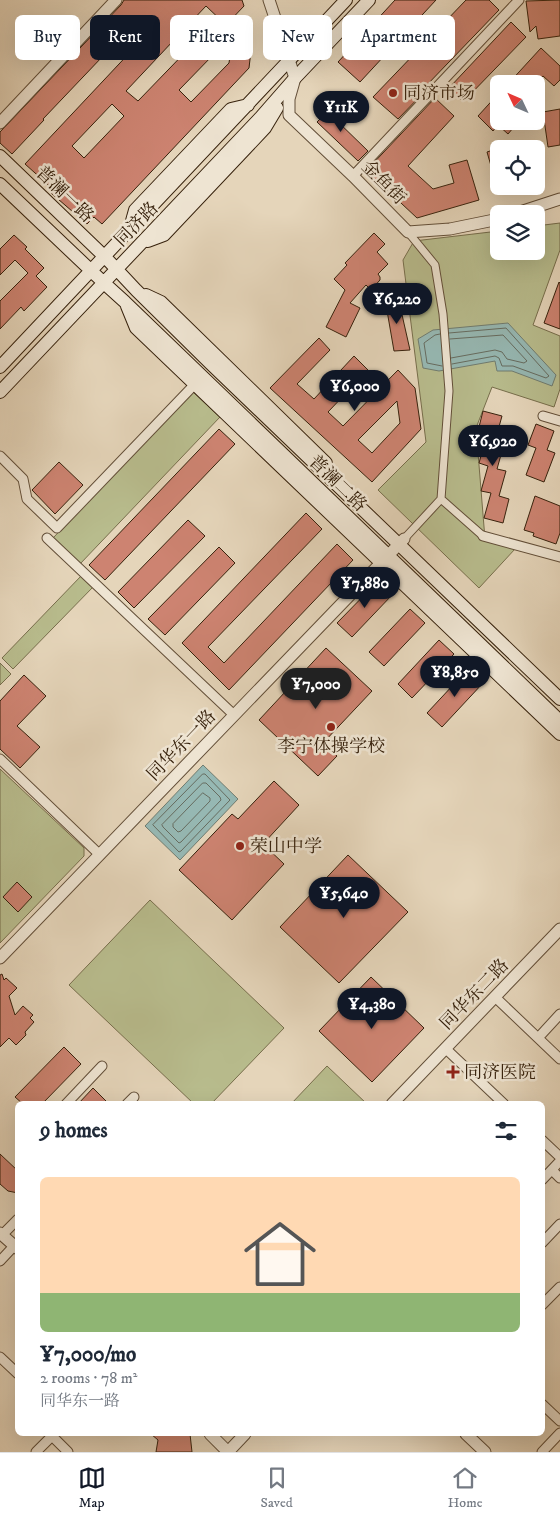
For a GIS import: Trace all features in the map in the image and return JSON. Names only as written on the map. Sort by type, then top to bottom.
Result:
[{"type":"main road","name":"同济路","points":[[332,15],[346,0]]},
{"type":"main road","name":"同济路","points":[[0,392],[143,243],[369,0]]},
{"type":"main road","name":"同济路","points":[[0,368],[289,60]]},
{"type":"main road","name":"普澜一路","points":[[0,156],[105,257]]},
{"type":"main road","points":[[0,184],[92,272]]},
{"type":"main road","name":"普澜二路","points":[[105,257],[136,290],[401,541],[560,699]]},
{"type":"main road","name":"普澜二路","points":[[92,272],[125,302],[384,559],[560,720]]},
{"type":"main road","points":[[0,355],[45,308],[70,295]]},
{"type":"main road","points":[[125,302],[136,328],[384,559],[560,734]]},
{"type":"main road","points":[[401,541],[560,688]]},
{"type":"street","points":[[0,123],[116,0]]},
{"type":"street","points":[[270,0],[275,15]]},
{"type":"street","points":[[353,176],[519,0]]},
{"type":"street","points":[[289,60],[295,78]]},
{"type":"street","name":"金鱼街","points":[[295,78],[289,99],[289,115],[408,232],[450,229],[490,221]]},
{"type":"street","points":[[542,205],[560,199]]},
{"type":"street","points":[[401,541],[441,500],[449,392],[443,314],[435,266],[408,232]]},
{"type":"street","points":[[0,456],[23,479],[27,499],[57,528],[195,384]]},
{"type":"street","points":[[543,416],[560,421]]},
{"type":"street","points":[[441,500],[483,536],[560,557]]},
{"type":"street","points":[[48,538],[234,715]]},
{"type":"street","name":"同华东一路","points":[[0,958],[401,541]]},
{"type":"street","points":[[0,759],[100,854]]},
{"type":"street","name":"同华东二路","points":[[395,1101],[560,930]]},
{"type":"street","points":[[494,997],[560,1060]]},
{"type":"street","points":[[538,1038],[560,1014]]},
{"type":"street","points":[[445,1048],[501,1101]]},
{"type":"street","points":[[69,1101],[102,1066]]},
{"type":"street","points":[[545,1143],[560,1156]]},
{"type":"street","points":[[545,1177],[560,1161]]},
{"type":"street","points":[[552,1170],[560,1178]]},
{"type":"street","points":[[15,1221],[1,1234],[15,1247]]},
{"type":"street","points":[[545,1240],[560,1224]]},
{"type":"street","points":[[0,1261],[15,1249]]},
{"type":"street","points":[[545,1302],[560,1287]]},
{"type":"street","points":[[0,1357],[15,1371]]},
{"type":"street","points":[[545,1407],[560,1421]]},
{"type":"street","points":[[542,1452],[560,1433]]},
{"type":"street","points":[[36,1452],[51,1436]]},
{"type":"street","points":[[53,1436],[68,1452]]},
{"type":"street","points":[[212,1436],[228,1452],[243,1436]]},
{"type":"street","points":[[468,1436],[485,1452]]},
{"type":"green space","points":[[560,223],[560,250],[533,325],[560,336],[560,389],[554,407],[492,387],[476,428],[485,539],[515,549],[479,588],[378,490],[426,442],[403,260],[414,241],[490,232],[490,260],[545,260],[545,225]]},
{"type":"green space","points":[[193,392],[220,417],[80,564],[53,538]]},
{"type":"green space","points":[[82,575],[94,586],[13,669],[2,658]]},
{"type":"green space","points":[[0,663],[11,674],[0,685]]},
{"type":"green space","points":[[0,769],[84,848],[84,856],[0,943]]},
{"type":"green space","points":[[150,900],[284,1028],[214,1101],[191,1101],[69,985]]},
{"type":"green space","points":[[327,1066],[364,1101],[294,1101]]},
{"type":"water","points":[[508,323],[556,375],[552,386],[512,371],[497,371],[495,361],[439,371],[423,368],[418,339],[433,330]]},
{"type":"water","points":[[203,765],[238,799],[180,860],[145,826]]},
{"type":"building","points":[[124,0],[242,0],[244,6],[235,15],[215,15],[206,6],[198,15],[170,15],[170,44],[160,55],[160,15],[111,15]]},
{"type":"building","points":[[395,0],[436,0],[422,15],[381,15]]},
{"type":"building","points":[[466,0],[489,0],[499,10],[455,56],[455,15],[452,15]]},
{"type":"building","points":[[560,0],[560,36],[538,39],[536,26],[530,32],[526,1]]},
{"type":"building","points":[[511,22],[526,37],[463,102],[449,88]]},
{"type":"building","points":[[90,38],[90,60],[99,60],[12,154],[0,143],[0,132],[69,60],[80,60],[80,48]]},
{"type":"building","points":[[541,48],[560,66],[560,80],[554,86],[545,78],[545,75],[516,75]]},
{"type":"building","points":[[342,58],[342,60],[380,60],[360,82],[338,62]]},
{"type":"building","points":[[123,60],[155,60],[126,91],[138,101],[178,60],[208,60],[179,90],[191,102],[229,63],[229,60],[250,60],[249,68],[102,224],[94,217],[87,224],[51,193],[54,190],[25,164]],"holes":[[[112,104],[124,116],[84,158],[72,146]]]},
{"type":"building","points":[[408,60],[451,60],[398,119],[373,97]]},
{"type":"building","points":[[435,98],[454,116],[408,166],[433,189],[454,183],[449,165],[467,160],[479,200],[417,218],[365,172]]},
{"type":"building","points":[[330,103],[338,111],[333,117],[368,151],[358,161],[317,122],[326,113],[323,110]]},
{"type":"building","points":[[490,103],[490,128],[478,116]]},
{"type":"building","points":[[560,109],[560,145],[548,147],[545,112]]},
{"type":"building","points":[[504,130],[511,130],[508,134]]},
{"type":"building","points":[[490,151],[490,162],[487,152]]},
{"type":"building","points":[[374,233],[385,244],[377,252],[388,264],[378,274],[380,280],[371,290],[366,285],[350,303],[360,308],[346,337],[326,327],[345,290],[334,279],[347,265],[345,263]]},
{"type":"building","points":[[14,235],[27,247],[25,249],[44,268],[36,276],[47,287],[24,311],[21,307],[0,329],[0,301],[28,273],[15,260],[0,275],[0,249]]},
{"type":"building","points":[[560,283],[560,329],[544,323]]},
{"type":"building","points":[[398,297],[410,350],[394,351],[385,299]]},
{"type":"building","points":[[319,338],[330,350],[297,384],[314,399],[354,356],[368,370],[328,412],[343,426],[398,370],[415,388],[421,429],[372,482],[270,388]],"holes":[[[397,401],[400,423],[372,453],[358,440]]]},
{"type":"building","points":[[483,411],[502,416],[495,441],[504,444],[497,469],[506,471],[499,496],[509,499],[503,523],[484,518],[491,493],[481,491],[488,466],[479,463],[486,438],[477,435]]},
{"type":"building","points":[[536,424],[554,431],[547,450],[555,453],[544,482],[526,475],[536,448],[528,445]]},
{"type":"building","points":[[219,429],[235,444],[105,580],[89,565]]},
{"type":"building","points":[[59,462],[83,485],[55,514],[32,490]]},
{"type":"building","points":[[535,496],[560,506],[560,533],[556,544],[533,536],[534,533],[524,530]]},
{"type":"building","points":[[306,513],[322,529],[208,647],[224,663],[337,544],[353,560],[229,690],[182,643]]},
{"type":"building","points":[[188,520],[205,536],[134,608],[118,592]]},
{"type":"building","points":[[219,547],[235,563],[165,635],[148,619]]},
{"type":"building","points":[[379,580],[393,594],[352,637],[337,623]]},
{"type":"building","points":[[410,609],[425,623],[384,666],[369,652]]},
{"type":"building","points":[[439,640],[454,654],[412,698],[398,684]]},
{"type":"building","points":[[326,648],[372,691],[323,743],[337,756],[318,776],[259,720]]},
{"type":"building","points":[[468,669],[483,683],[442,727],[427,713]]},
{"type":"building","points":[[24,675],[46,696],[17,726],[40,747],[20,768],[0,749],[0,701]]},
{"type":"building","points":[[274,781],[299,805],[263,844],[284,864],[232,920],[179,870],[232,814],[238,819]]},
{"type":"building","points":[[348,855],[408,912],[339,983],[280,927]]},
{"type":"building","points":[[17,882],[32,897],[18,912],[3,897]]},
{"type":"building","points":[[2,974],[4,980],[6,978],[17,988],[9,996],[15,1015],[23,1006],[33,1015],[30,1018],[34,1022],[25,1032],[26,1035],[16,1045],[9,1038],[0,1047],[0,975]]},
{"type":"building","points":[[371,977],[424,1028],[372,1082],[319,1031]]},
{"type":"building","points":[[64,1047],[81,1064],[45,1101],[20,1101],[15,1097]]},
{"type":"building","points":[[93,1088],[106,1101],[81,1101]]},
{"type":"building","points":[[0,1154],[15,1168],[15,1192],[8,1191],[0,1184]]},
{"type":"building","points":[[153,1436],[190,1436],[192,1452],[156,1452],[158,1440]]},
{"type":"place","name":"同济市场","points":[[393,93]]},
{"type":"place","name":"李宁体操学校","points":[[331,727]]},
{"type":"place","name":"荣山中学","points":[[240,846]]},
{"type":"place","name":"同济医院","points":[[453,1072]]}]
